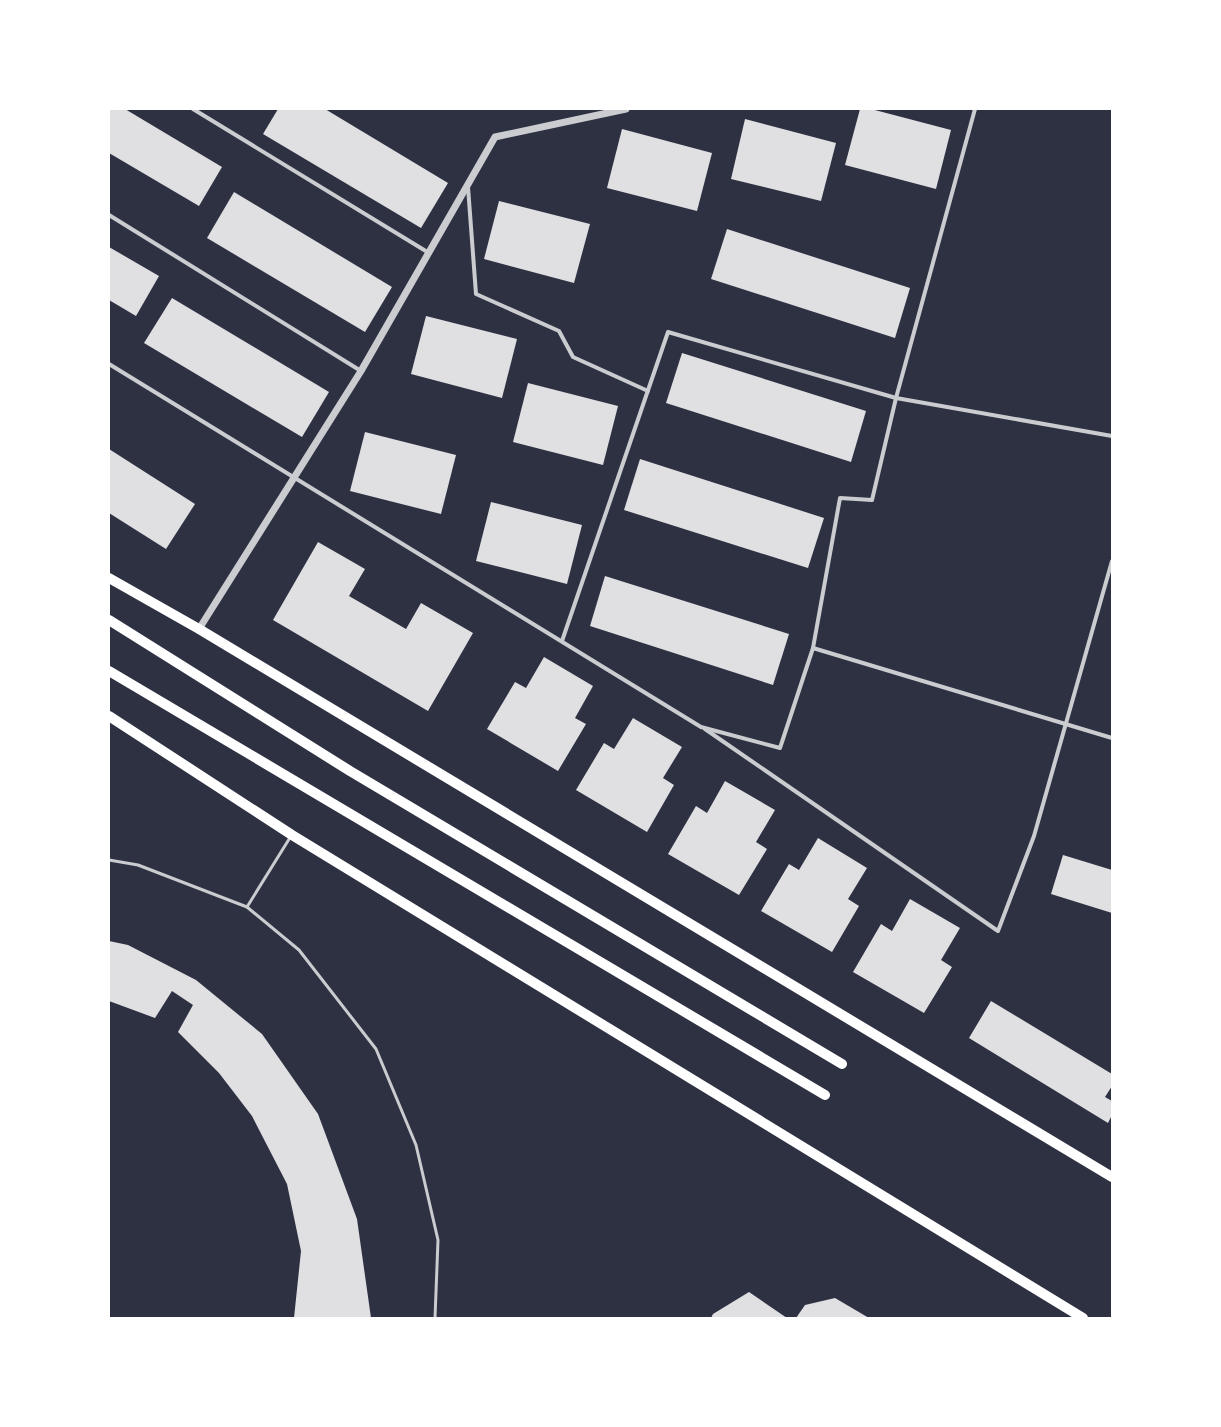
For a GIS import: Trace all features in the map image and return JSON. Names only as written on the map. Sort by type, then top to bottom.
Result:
[{"type":"main road","points":[[109,578],[199,629],[1112,1177]]},
{"type":"main road","points":[[109,620],[350,771],[842,1064]]},
{"type":"main road","points":[[109,671],[825,1095]]},
{"type":"main road","points":[[109,716],[292,835],[1082,1318]]},
{"type":"street","points":[[193,109],[429,253]]},
{"type":"street","points":[[199,629],[295,479],[361,372],[495,136],[626,109]]},
{"type":"street","points":[[701,727],[780,748],[813,648],[840,498],[872,500],[896,398],[975,109]]},
{"type":"street","points":[[467,183],[476,294],[558,331],[573,357],[648,391]]},
{"type":"street","points":[[109,215],[361,372]]},
{"type":"street","points":[[562,641],[668,332],[896,398],[1112,436]]},
{"type":"street","points":[[109,364],[701,727],[998,931],[1034,836],[1112,561]]},
{"type":"street","points":[[813,648],[1112,738]]},
{"type":"lane","points":[[247,907],[292,835]]},
{"type":"lane","points":[[109,860],[138,865],[247,907],[299,950],[376,1049],[416,1145],[438,1240],[435,1318]]},
{"type":"building","points":[[109,109],[125,109],[222,167],[199,206],[109,153]]},
{"type":"building","points":[[278,109],[325,109],[448,183],[421,228],[263,134]]},
{"type":"building","points":[[860,109],[871,109],[951,130],[936,189],[845,165]]},
{"type":"building","points":[[745,119],[836,143],[821,201],[731,179]]},
{"type":"building","points":[[622,129],[712,153],[697,211],[607,188]]},
{"type":"building","points":[[234,192],[392,287],[365,332],[207,238]]},
{"type":"building","points":[[499,201],[590,224],[574,283],[484,259]]},
{"type":"building","points":[[727,229],[910,288],[895,338],[711,279]]},
{"type":"building","points":[[109,247],[159,276],[136,316],[109,300]]},
{"type":"building","points":[[172,298],[329,392],[302,437],[144,343]]},
{"type":"building","points":[[426,316],[517,339],[502,398],[411,374]]},
{"type":"building","points":[[682,353],[866,411],[851,462],[666,403]]},
{"type":"building","points":[[528,383],[618,406],[603,465],[513,442]]},
{"type":"building","points":[[365,432],[456,455],[441,514],[350,491]]},
{"type":"building","points":[[109,449],[195,504],[166,549],[109,513]]},
{"type":"building","points":[[640,459],[824,518],[808,568],[624,510]]},
{"type":"building","points":[[491,502],[582,525],[567,584],[476,561]]},
{"type":"building","points":[[318,542],[365,569],[349,596],[406,629],[421,603],[473,633],[428,711],[273,620]]},
{"type":"building","points":[[605,576],[789,634],[773,685],[590,626]]},
{"type":"building","points":[[544,657],[593,686],[575,718],[586,724],[558,771],[487,729],[515,682],[526,688]]},
{"type":"building","points":[[633,718],[682,747],[663,778],[674,785],[647,832],[576,790],[604,743],[614,749]]},
{"type":"building","points":[[725,781],[775,810],[756,842],[767,849],[739,895],[668,854],[696,806],[707,813]]},
{"type":"building","points":[[818,838],[867,868],[848,899],[859,906],[832,952],[761,911],[789,864],[799,870]]},
{"type":"building","points":[[1063,855],[1112,870],[1112,913],[1051,894]]},
{"type":"building","points":[[910,899],[960,928],[941,960],[952,967],[924,1013],[853,972],[881,924],[892,931]]},
{"type":"building","points":[[109,941],[128,945],[196,980],[262,1034],[318,1114],[357,1219],[371,1318],[294,1318],[301,1251],[287,1184],[252,1116],[219,1073],[178,1032],[193,1005],[172,991],[155,1018],[109,1001]]},
{"type":"building","points":[[991,1001],[1112,1074],[1112,1086],[1105,1097],[1112,1101],[1112,1115],[1108,1123],[969,1038]]},
{"type":"building","points":[[749,1292],[787,1318],[711,1318],[713,1314]]},
{"type":"building","points":[[835,1298],[869,1318],[796,1318],[805,1305]]}]
